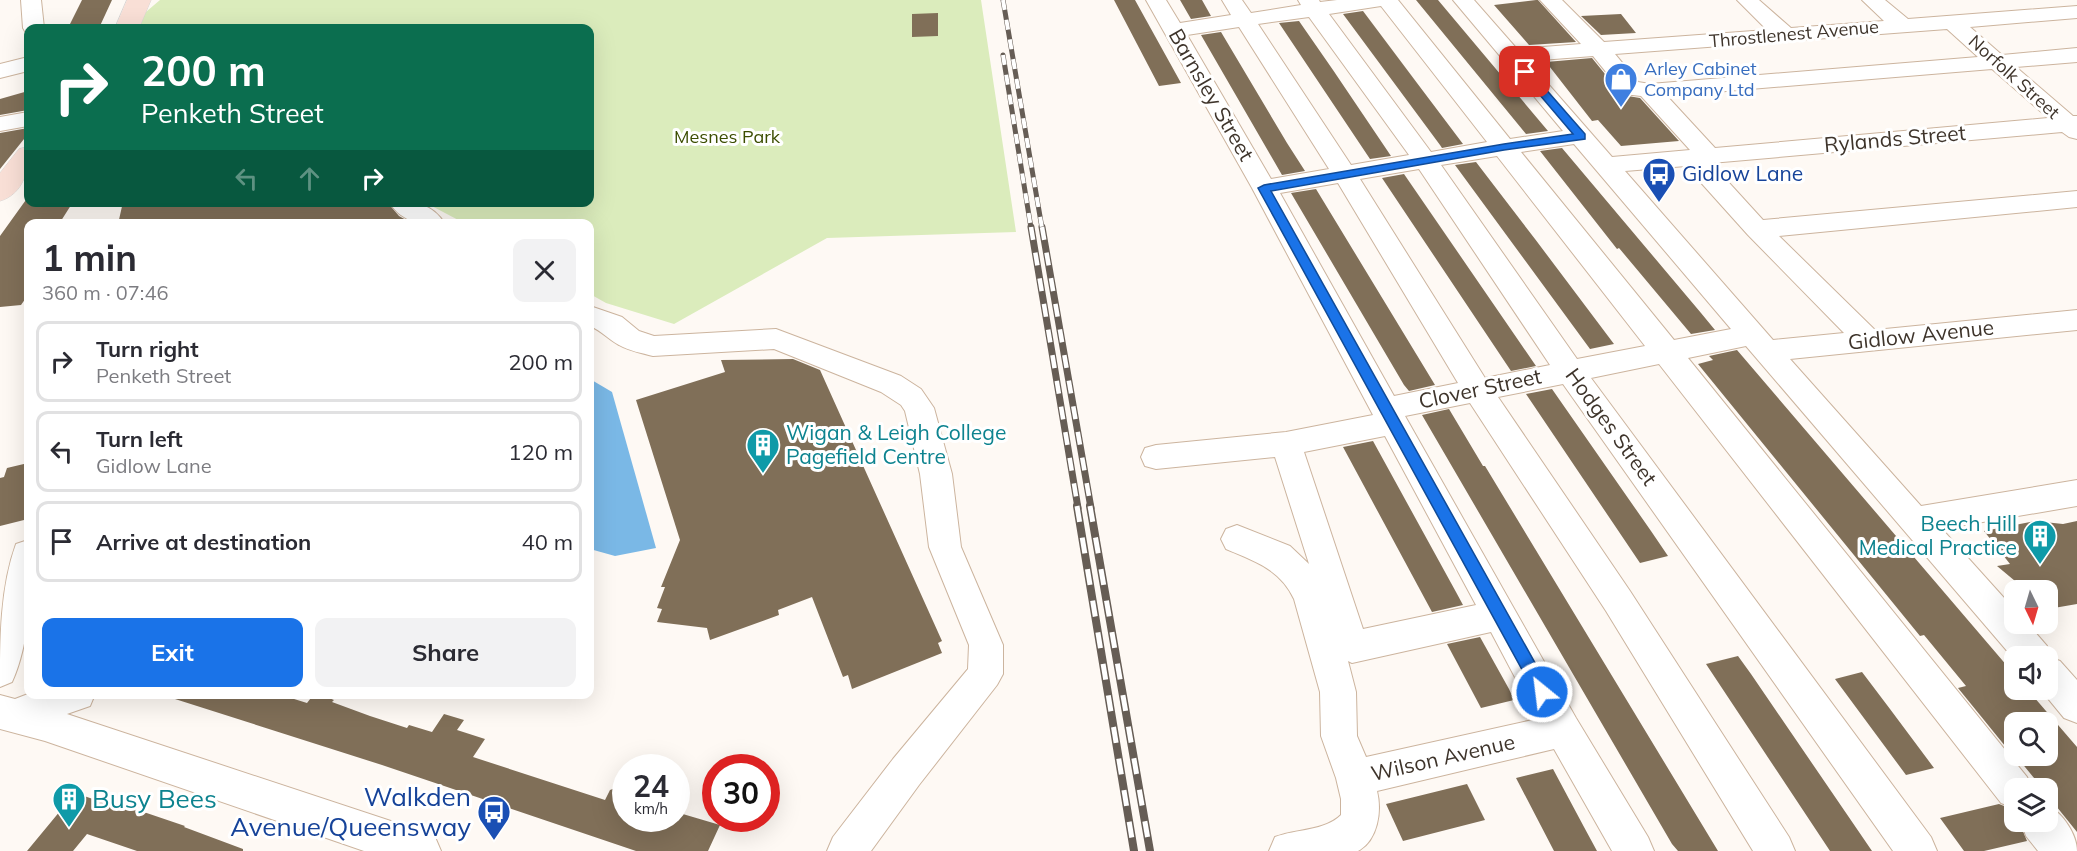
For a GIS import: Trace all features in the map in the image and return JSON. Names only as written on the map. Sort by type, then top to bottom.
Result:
[{"type":"main road","points":[[129,24],[139,0]]},
{"type":"main road","points":[[0,192],[24,160]]},
{"type":"street","points":[[31,0],[34,24]]},
{"type":"street","name":"Barnsley Street","points":[[1156,0],[1264,188],[1563,730],[1634,851]]},
{"type":"street","points":[[1175,30],[1238,10],[1380,0]]},
{"type":"street","points":[[1387,0],[2004,778]]},
{"type":"street","points":[[1463,0],[1759,343],[2025,646]]},
{"type":"street","points":[[1550,0],[1604,55],[1632,89],[1643,88],[1649,91],[1756,229],[1868,340]]},
{"type":"street","points":[[1747,0],[1786,35]]},
{"type":"street","points":[[1872,0],[1903,25]]},
{"type":"street","name":"Hodges Street","points":[[1311,5],[1425,160],[1570,371],[1917,851]]},
{"type":"street","points":[[1238,10],[1344,173],[1477,390],[1618,601],[1775,851]]},
{"type":"street","name":"Throstlenest Avenue","points":[[1511,56],[2077,12]]},
{"type":"street","name":"Norfolk Street","points":[[1952,22],[2074,126]]},
{"type":"street","points":[[1649,91],[2077,56]]},
{"type":"street","points":[[0,71],[24,65]]},
{"type":"street","points":[[0,124],[24,120]]},
{"type":"street","name":"Rylands Street","points":[[1606,165],[2074,126]]},
{"type":"street","points":[[1264,188],[1344,173],[1581,136]]},
{"type":"street","points":[[1756,229],[2077,199]]},
{"type":"street","points":[[408,207],[425,219]]},
{"type":"street","points":[[594,317],[612,324],[629,338],[653,346],[776,339],[891,384],[911,397],[919,408],[936,474],[945,547],[986,645],[985,674],[906,772],[847,851]]},
{"type":"street","name":"Gidlow Avenue","points":[[1759,343],[1868,340],[2077,320]]},
{"type":"street","name":"Clover Street","points":[[1156,458],[1286,444],[1477,390],[1665,351],[1759,343]]},
{"type":"street","points":[[1286,444],[1352,647],[1500,615]]},
{"type":"street","points":[[1914,520],[2077,493]]},
{"type":"street","name":"Wilson Avenue","points":[[1236,539],[1278,556],[1301,579],[1311,599],[1338,692],[1339,736],[1355,778],[1563,730]]},
{"type":"street","points":[[0,671],[24,571]]},
{"type":"street","points":[[2058,684],[2077,706]]},
{"type":"street","points":[[9,713],[58,699]]},
{"type":"street","points":[[9,713],[421,851]]},
{"type":"street","points":[[1289,851],[1323,846],[1348,838],[1360,820],[1361,797],[1355,778]]},
{"type":"street","points":[[2048,832],[2062,851]]},
{"type":"green space","name":"Mesnes Park","points":[[160,0],[981,0],[1016,232],[827,238],[674,324],[606,303],[594,296],[594,219],[456,219],[434,207],[594,207],[594,24],[132,24]]},
{"type":"water","points":[[594,381],[612,392],[656,548],[615,556],[594,550]]},
{"type":"building","points":[[82,0],[112,0],[101,24],[70,24]]},
{"type":"building","points":[[1114,0],[1135,0],[1181,83],[1159,86]]},
{"type":"building","points":[[1180,0],[1202,0],[1211,16],[1191,19]]},
{"type":"building","points":[[1416,0],[1438,0],[1548,131],[1526,134]]},
{"type":"building","points":[[1538,0],[1576,42],[1529,45],[1494,5]]},
{"type":"building","points":[[1363,11],[1463,144],[1442,148],[1343,14]]},
{"type":"building","points":[[938,13],[938,36],[912,37],[912,14]]},
{"type":"building","points":[[1621,14],[1636,33],[1601,35],[1581,16]]},
{"type":"building","points":[[1299,21],[1391,156],[1370,159],[1279,23]]},
{"type":"building","points":[[1221,32],[1305,171],[1282,175],[1201,35]]},
{"type":"building","points":[[1592,58],[1622,95],[1640,98],[1679,141],[1621,146],[1598,120],[1592,121],[1546,62]]},
{"type":"building","points":[[24,92],[24,111],[0,115],[0,99]]},
{"type":"building","points":[[24,129],[24,139],[0,169],[0,133]]},
{"type":"building","points":[[1562,148],[1715,330],[1691,334],[1619,248],[1617,249],[1540,151]]},
{"type":"building","points":[[1476,162],[1614,344],[1590,349],[1455,165]]},
{"type":"building","points":[[1404,174],[1536,366],[1511,371],[1382,178]]},
{"type":"building","points":[[1316,189],[1435,385],[1409,391],[1404,385],[1291,193]]},
{"type":"building","points":[[24,203],[24,207],[70,207],[62,219],[24,219],[24,301],[21,305],[0,307],[0,236]]},
{"type":"building","points":[[122,207],[391,207],[404,219],[119,219]]},
{"type":"building","points":[[1737,350],[2004,662],[2004,700],[2037,700],[2047,712],[2004,712],[2004,745],[1958,688],[1966,686],[1924,635],[1920,636],[1698,364],[1713,360],[1709,356]]},
{"type":"building","name":"Wigan & Leigh College Pagefield Centre","points":[[793,359],[820,370],[942,641],[938,643],[942,653],[852,689],[848,675],[843,677],[812,597],[778,610],[779,615],[710,640],[707,628],[657,622],[662,609],[657,608],[665,587],[661,587],[680,540],[636,400],[725,372],[721,360]]},
{"type":"building","points":[[1552,389],[1668,556],[1640,563],[1526,394]]},
{"type":"building","points":[[1449,409],[1718,851],[1678,851],[1672,844],[1422,415]]},
{"type":"building","points":[[1373,441],[1463,605],[1432,612],[1343,447]]},
{"type":"building","points":[[24,464],[24,520],[0,526],[0,478],[4,477],[7,468]]},
{"type":"building","name":"Beech Hill Medical Practice","points":[[2035,521],[2063,524],[2077,521],[2077,604],[2058,607],[2058,580],[2014,580],[1997,566],[2010,564],[1984,531]]},
{"type":"building","points":[[1480,637],[1514,700],[1481,708],[1447,644]]},
{"type":"building","points":[[1738,656],[1872,851],[1830,851],[1706,664]]},
{"type":"building","points":[[1862,672],[1934,768],[1906,775],[1835,679]]},
{"type":"building","points":[[175,699],[294,699],[307,703],[310,699],[332,699],[334,700],[332,702],[370,716],[407,728],[409,725],[432,732],[444,714],[464,720],[457,730],[485,739],[473,757],[605,800],[612,789],[612,832],[690,832],[690,816],[702,820],[702,832],[717,832],[708,851],[636,851],[382,765]]},
{"type":"building","points":[[2058,725],[2077,747],[2077,832],[2058,808],[2058,778],[2034,778],[2024,766],[2058,766]]},
{"type":"building","points":[[1553,769],[1597,851],[1554,851],[1516,778]]},
{"type":"building","points":[[1467,784],[1485,820],[1403,841],[1386,804]]},
{"type":"building","points":[[75,793],[123,809],[126,806],[185,826],[243,849],[243,851],[137,851],[87,834],[73,851],[27,851]]},
{"type":"building","points":[[1999,804],[2004,806],[2004,832],[2023,832],[2027,841],[1984,851],[1964,851],[1940,818]]},
{"type":"railway","points":[[1003,0],[1042,228]]},
{"type":"railway","points":[[1003,55],[1031,228]]},
{"type":"railway","points":[[1031,227],[1078,508]]},
{"type":"railway","points":[[1042,227],[1091,508]]},
{"type":"railway","points":[[1077,506],[1134,851]]},
{"type":"railway","points":[[1090,506],[1150,851]]},
{"type":"place","name":"Arley Cabinet Company Ltd","points":[[1621,108]]},
{"type":"place","name":"Gidlow Lane","points":[[1659,203]]},
{"type":"place","name":"Wigan & Leigh College Pagefield Centre","points":[[763,474]]},
{"type":"place","name":"Beech Hill Medical Practice","points":[[2040,565]]},
{"type":"place","name":"Busy Bees","points":[[69,828]]},
{"type":"place","name":"Walkden Avenue/Queensway","points":[[494,841]]},
{"type":"route","points":[[1525,72],[1581,136],[1344,173],[1264,188],[1542,692]]}]
